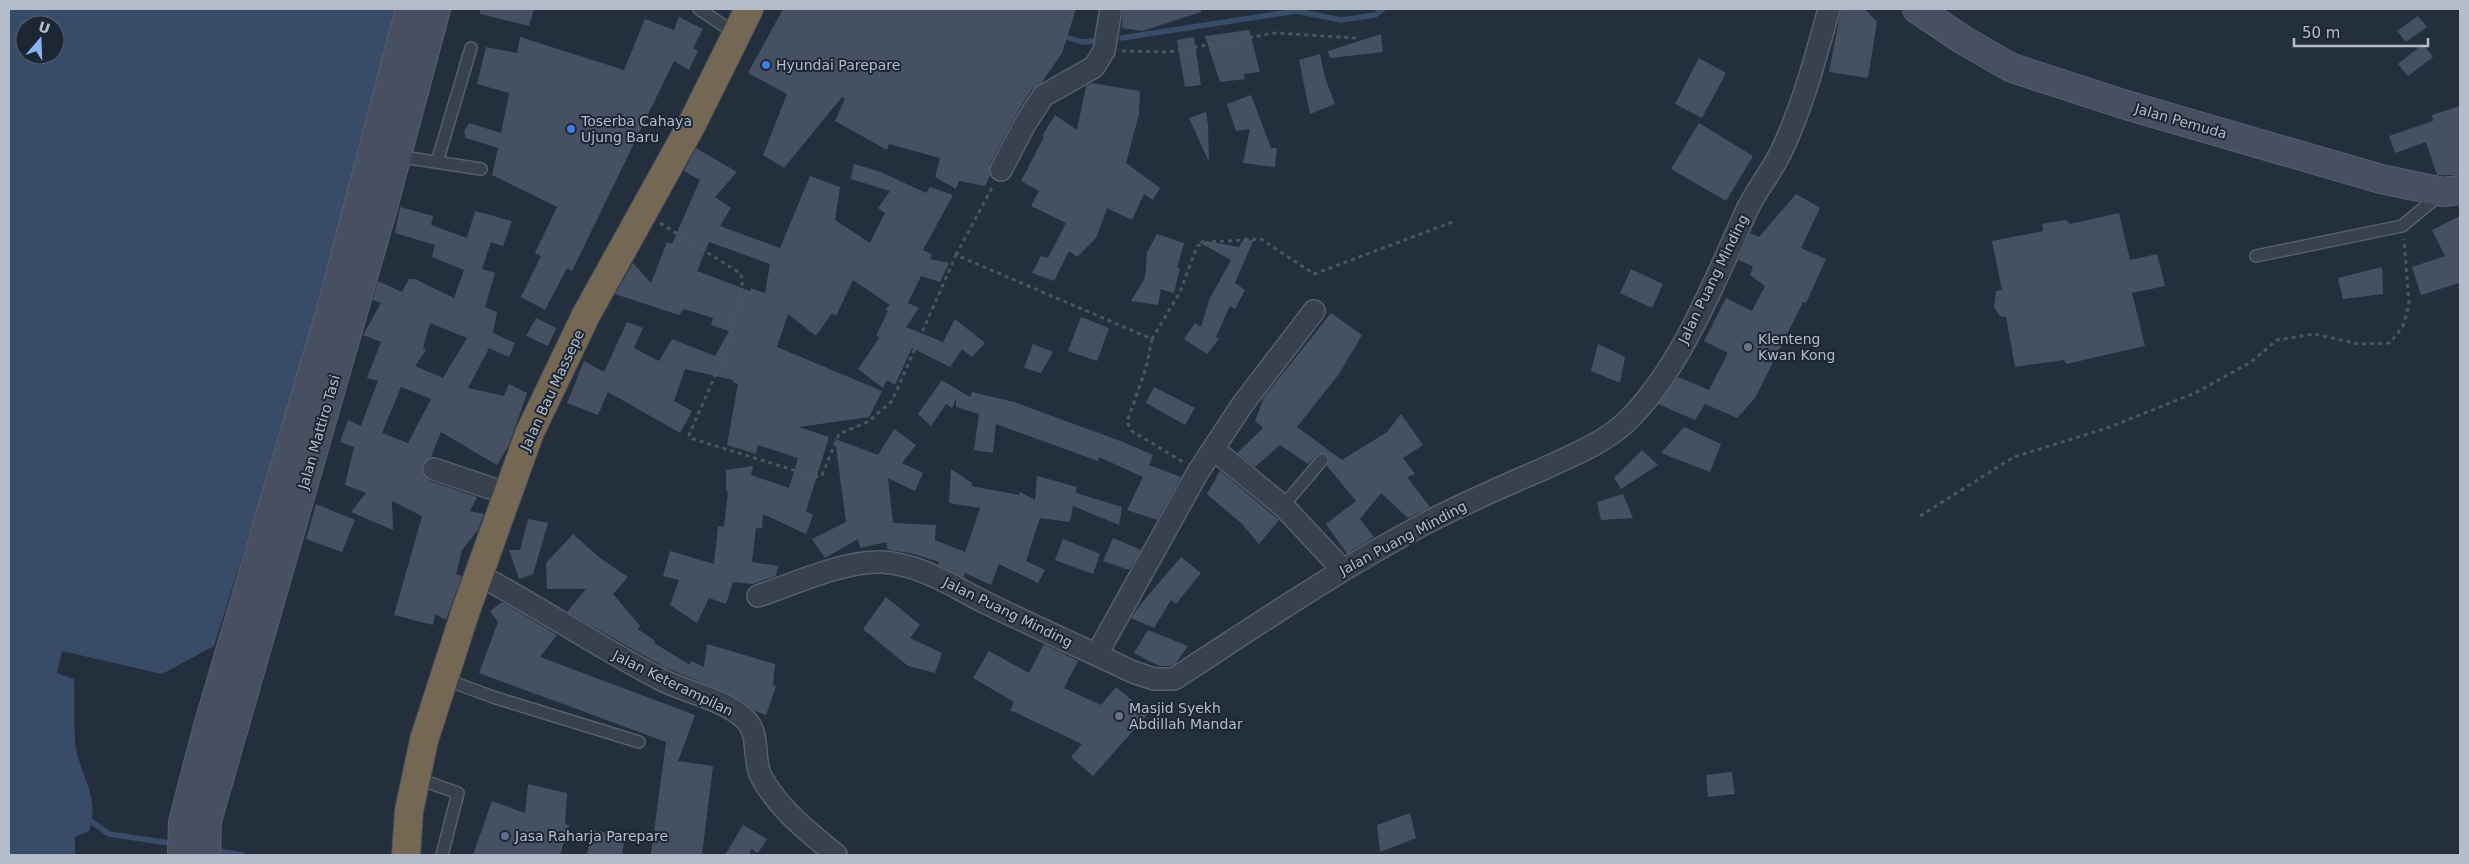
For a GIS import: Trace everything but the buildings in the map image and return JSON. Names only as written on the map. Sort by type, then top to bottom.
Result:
[{"type":"highway","name":"Jalan Bau Massepe","points":[[406,855],[409,811],[424,740],[479,575],[530,432],[586,315],[692,124],[749,9]]},
{"type":"main road","name":"Jalan Mattiro Tasi","points":[[342,313],[410,9]]},
{"type":"main road","name":"Jalan Mattiro Tasi","points":[[182,855],[195,822],[208,726],[342,313],[396,156],[436,9]]},
{"type":"main road","name":"Jalan Pemuda","points":[[1917,9],[1963,40],[2012,68],[2251,142],[2381,179],[2452,191]]},
{"type":"main road","name":"Jalan Mattiro Tasi","points":[[195,822],[206,855]]},
{"type":"street","points":[[1001,170],[1024,124],[1043,96],[1094,67],[1104,51],[1111,9]]},
{"type":"street","name":"Jalan Puang Minding","points":[[758,596],[862,563],[892,564],[909,567],[938,578],[1147,676],[1160,679],[1174,679],[1343,570],[1428,522],[1577,454],[1603,439],[1625,423],[1655,388],[1672,361],[1699,312],[1748,207],[1782,150],[1810,77],[1829,9]]},
{"type":"street","points":[[1097,654],[1198,472],[1242,405],[1314,311]]},
{"type":"street","points":[[1213,449],[1283,506],[1343,570]]},
{"type":"street","points":[[434,468],[508,494]]},
{"type":"street","name":"Jalan Keterampilan","points":[[479,575],[611,653],[666,682],[735,711],[746,720],[754,733],[758,769],[781,805],[836,855]]},
{"type":"lane","points":[[699,9],[736,34]]},
{"type":"lane","points":[[437,162],[471,48]]},
{"type":"lane","points":[[396,156],[481,168]]},
{"type":"lane","points":[[2256,256],[2402,226],[2452,191]]},
{"type":"lane","points":[[1283,506],[1322,460]]},
{"type":"lane","points":[[444,679],[496,698],[639,742]]},
{"type":"lane","points":[[416,778],[458,793],[442,855]]},
{"type":"path","points":[[1104,51],[1168,52],[1275,33],[1357,38]]},
{"type":"path","points":[[643,212],[740,273],[743,280],[728,346],[689,435],[690,438],[816,477],[822,475],[839,434],[869,421],[892,401],[956,255],[1001,170]]},
{"type":"path","points":[[1198,472],[1128,427],[1127,422],[1146,368],[1152,339],[1180,292],[1197,246],[1209,242],[1261,239],[1314,274],[1455,221]]},
{"type":"path","points":[[1920,516],[2014,457],[2110,427],[2194,393],[2251,362],[2277,340],[2314,334],[2359,344],[2390,343],[2403,326],[2409,304],[2402,226]]},
{"type":"path","points":[[956,255],[1152,339]]},
{"type":"water","points":[[9,9],[400,9],[333,267],[214,646],[162,674],[62,651],[57,673],[74,679],[76,749],[89,789],[92,808],[89,831],[75,837],[75,855],[9,855]]},
{"type":"waterway","points":[[1122,38],[1296,11],[1341,20],[1375,15],[1383,9]]},
{"type":"waterway","points":[[1060,35],[1082,42],[1092,41]]},
{"type":"waterway","points":[[92,822],[109,834],[176,844]]},
{"type":"waterway","points":[[214,850],[242,855]]},
{"type":"place","name":"Hyundai Parepare","points":[[766,65]]},
{"type":"place","name":"Toserba Cahaya Ujung Baru","points":[[571,129]]},
{"type":"place","name":"Klenteng Kwan Kong","points":[[1748,347]]},
{"type":"place","name":"Masjid Syekh Abdillah Mandar","points":[[1119,716]]},
{"type":"place","name":"Jasa Raharja Parepare","points":[[505,836]]}]
